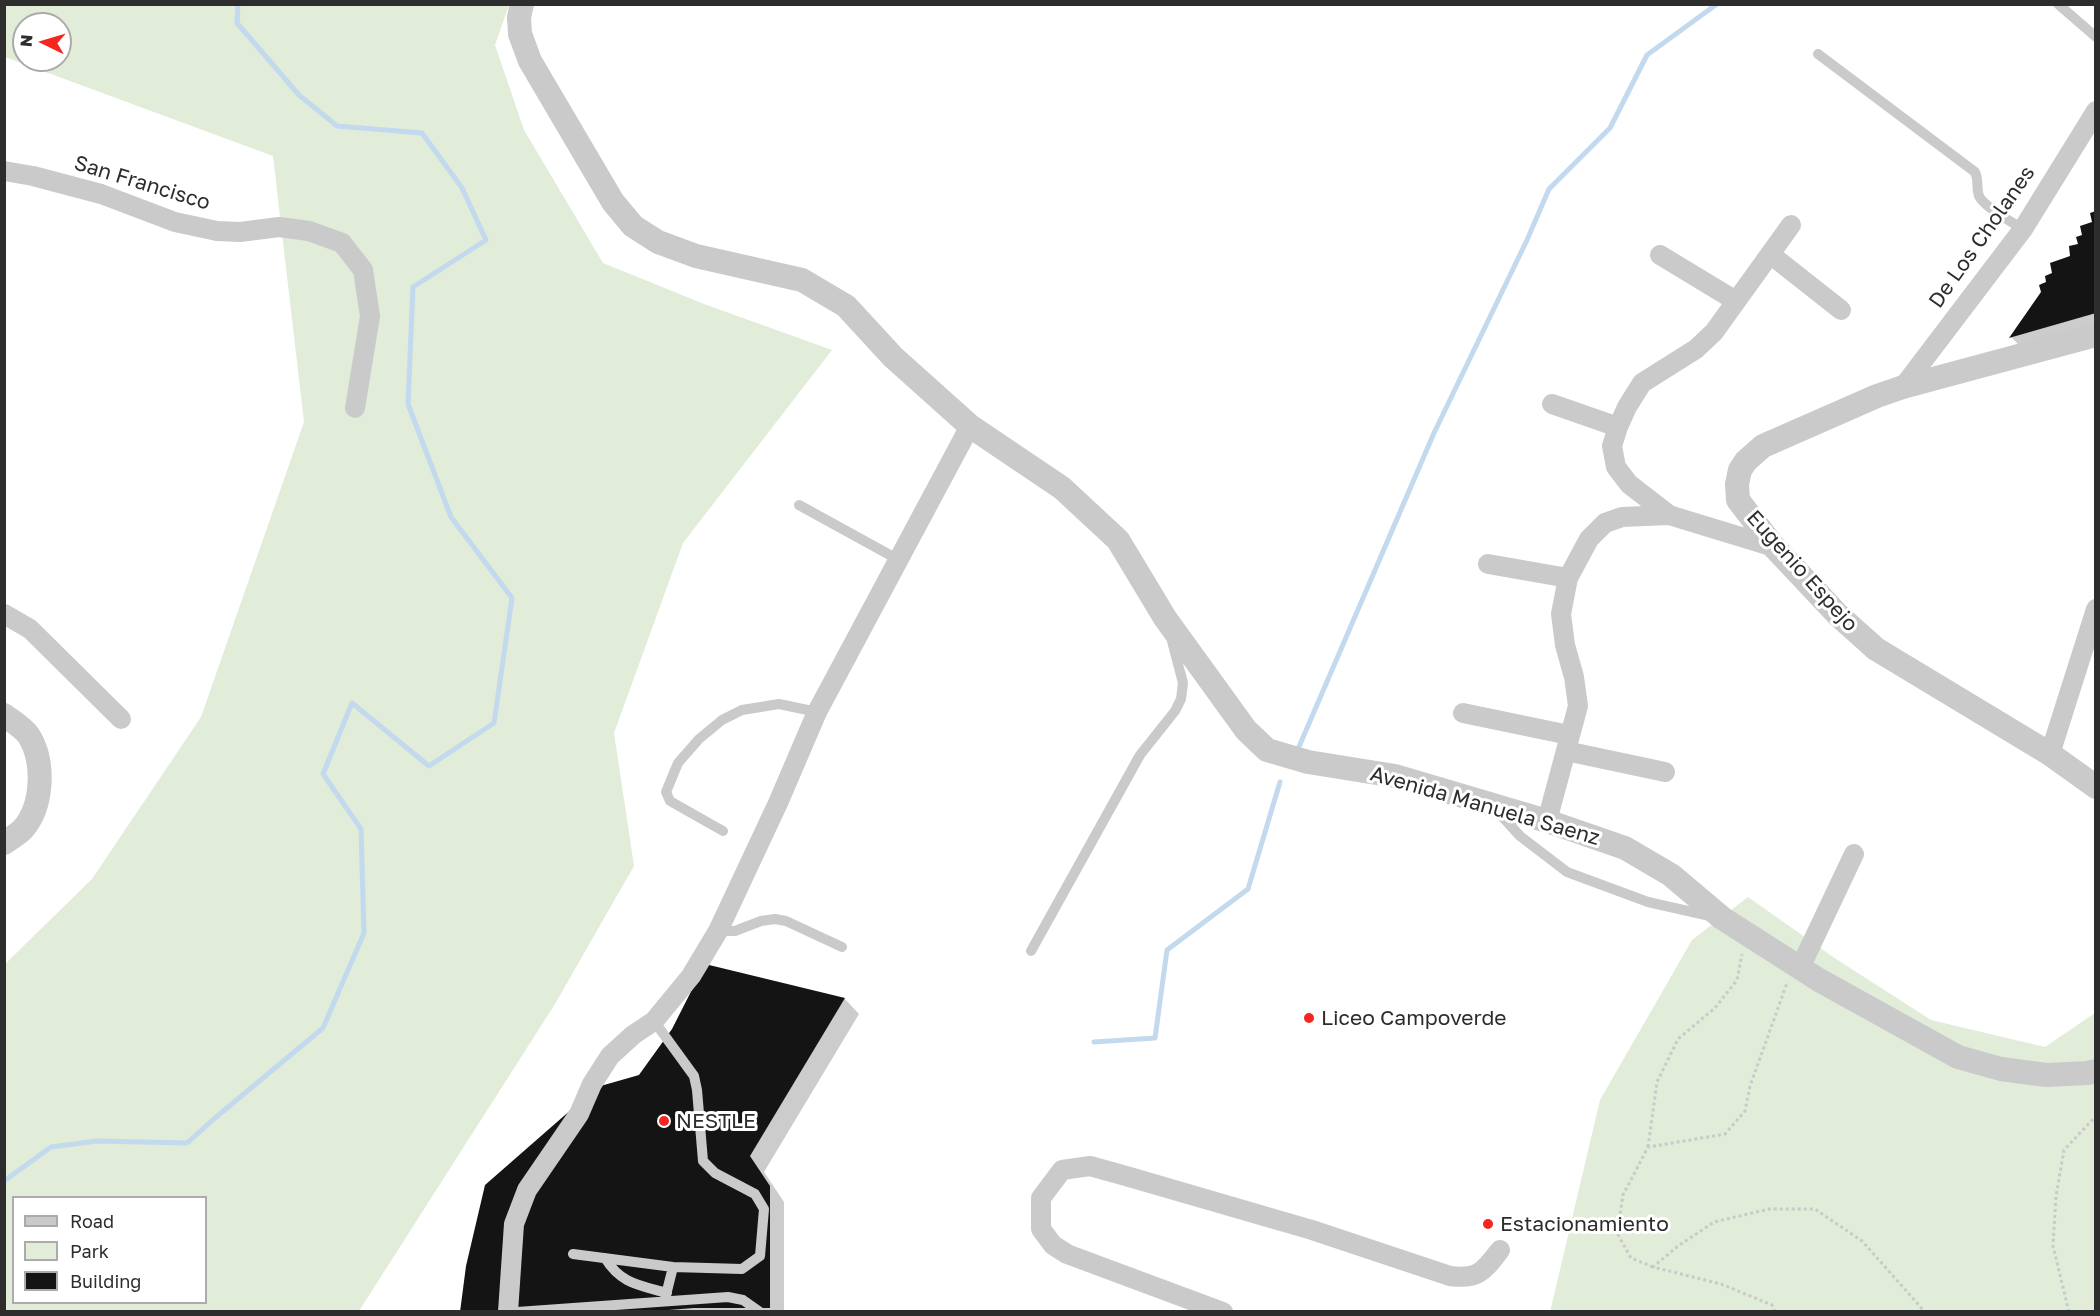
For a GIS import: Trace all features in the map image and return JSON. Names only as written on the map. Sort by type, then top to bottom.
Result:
[{"type":"street","name":"Avenida Manuela Saenz","points":[[522,4],[519,17],[520,34],[530,61],[613,201],[633,226],[658,242],[696,255],[801,280],[846,306],[893,357],[970,426],[1062,488],[1118,540],[1165,618],[1246,730],[1267,750],[1308,762],[1395,776],[1492,804],[1625,848],[1671,875],[1722,918],[1797,966],[1958,1057],[2001,1069],[2046,1076],[2096,1071]]},
{"type":"street","name":"De Los Cholanes","points":[[1903,387],[2023,229],[2096,111]]},
{"type":"street","name":"San Francisco","points":[[4,171],[33,176],[101,194],[175,222],[217,231],[240,232],[279,227],[309,231],[342,243],[363,270],[370,316],[355,408]]},
{"type":"street","points":[[1669,515],[1629,484],[1616,467],[1612,446],[1618,427],[1627,406],[1642,383],[1696,349],[1713,332],[1791,225]]},
{"type":"street","points":[[1770,254],[1841,310]]},
{"type":"street","points":[[1660,255],[1736,301]]},
{"type":"street","name":"Eugenio Espejo","points":[[2096,335],[1877,396],[1763,447],[1746,461],[1740,470],[1737,484],[1738,501],[1774,547],[1838,615],[1876,649],[2050,754],[2096,787]]},
{"type":"street","points":[[1552,404],[1618,427]]},
{"type":"street","points":[[508,1311],[514,1224],[527,1190],[579,1114],[592,1084],[610,1056],[633,1035],[654,1021],[691,976],[717,931],[818,712],[970,426]]},
{"type":"street","points":[[1546,821],[1578,706],[1561,614],[1568,578],[1589,539],[1605,523],[1622,517],[1669,515],[1774,547]]},
{"type":"street","points":[[1488,564],[1568,578]]},
{"type":"street","points":[[2050,754],[2096,609]]},
{"type":"street","points":[[4,614],[30,629],[121,719]]},
{"type":"street","points":[[1463,713],[1665,772]]},
{"type":"street","points":[[4,715],[29,736],[39,765],[39,797],[32,815],[22,830],[4,843]]},
{"type":"street","points":[[1797,966],[1854,854]]},
{"type":"street","points":[[1223,1311],[1067,1254],[1053,1245],[1041,1229],[1041,1198],[1062,1170],[1090,1166],[1312,1230],[1450,1276],[1466,1278],[1478,1273],[1488,1267],[1500,1250]]},
{"type":"lane","points":[[2058,4],[2096,37]]},
{"type":"lane","points":[[1818,54],[1975,172],[1981,200],[2023,229]]},
{"type":"lane","points":[[799,505],[899,560]]},
{"type":"lane","points":[[1031,951],[1140,756],[1175,711],[1181,699],[1183,683],[1165,618]]},
{"type":"lane","points":[[723,831],[670,801],[666,792],[678,763],[699,739],[722,720],[742,710],[779,704],[818,712]]},
{"type":"lane","points":[[1492,804],[1520,836],[1567,872],[1648,902],[1722,918]]},
{"type":"lane","points":[[717,931],[735,931],[761,921],[775,919],[786,921],[842,947]]},
{"type":"lane","points":[[573,1254],[673,1267],[742,1269],[760,1256],[764,1209],[755,1194],[715,1173],[703,1161],[698,1090],[694,1076],[654,1021]]},
{"type":"lane","points":[[604,1258],[622,1279],[666,1297]]},
{"type":"lane","points":[[666,1297],[673,1267]]},
{"type":"lane","points":[[517,1311],[666,1297],[728,1297],[743,1300],[760,1311]]},
{"type":"path","points":[[1746,933],[1737,980],[1715,1008],[1678,1039],[1657,1082],[1648,1147],[1623,1195],[1617,1233],[1631,1258],[1653,1267],[1721,1284],[1772,1305],[1775,1311]]},
{"type":"path","points":[[1648,1147],[1725,1134],[1745,1111],[1750,1086],[1797,966]]},
{"type":"path","points":[[2069,1311],[2053,1246],[2056,1196],[2064,1150],[2096,1116]]},
{"type":"path","points":[[1653,1267],[1678,1246],[1714,1222],[1769,1209],[1815,1209],[1862,1241],[1925,1311]]},
{"type":"green space","points":[[5,5],[509,5],[495,45],[524,130],[603,263],[704,304],[832,350],[683,543],[614,733],[634,866],[555,1004],[359,1311],[5,1312],[5,964],[92,879],[201,717],[304,422],[273,156],[46,72],[72,72],[72,12],[12,12],[12,60],[5,57]]},
{"type":"green space","points":[[1748,897],[1836,959],[1931,1020],[2045,1047],[2095,1013],[2095,1311],[1550,1312],[1600,1100],[1692,940]]},
{"type":"building","points":[[2096,211],[2096,313],[2009,338],[2041,292],[2039,285],[2046,282],[2045,276],[2052,273],[2050,263],[2070,256],[2069,246],[2078,244],[2076,237],[2082,235],[2080,226],[2092,222],[2090,213]]},
{"type":"building","name":"NESTLE","points":[[705,964],[845,998],[750,1156],[770,1186],[770,1308],[694,1308],[643,1312],[460,1312],[466,1266],[485,1185],[597,1087],[639,1075],[672,1029]]},
{"type":"waterway","points":[[4,1181],[51,1147],[97,1141],[187,1143],[323,1028],[364,933],[361,829],[323,774],[352,703],[429,766],[494,723],[512,598],[451,517],[408,404],[413,287],[486,240],[462,188],[422,133],[337,126],[299,95],[237,23],[238,4]]},
{"type":"waterway","points":[[1298,749],[1434,433],[1527,240],[1549,189],[1610,128],[1647,55],[1717,4]]},
{"type":"waterway","points":[[1094,1042],[1155,1038],[1167,950],[1248,889],[1280,782]]},
{"type":"place","name":"Liceo Campoverde","points":[[1309,1018]]},
{"type":"place","name":"NESTLE","points":[[664,1121]]},
{"type":"place","name":"Estacionamiento","points":[[1488,1224]]}]
